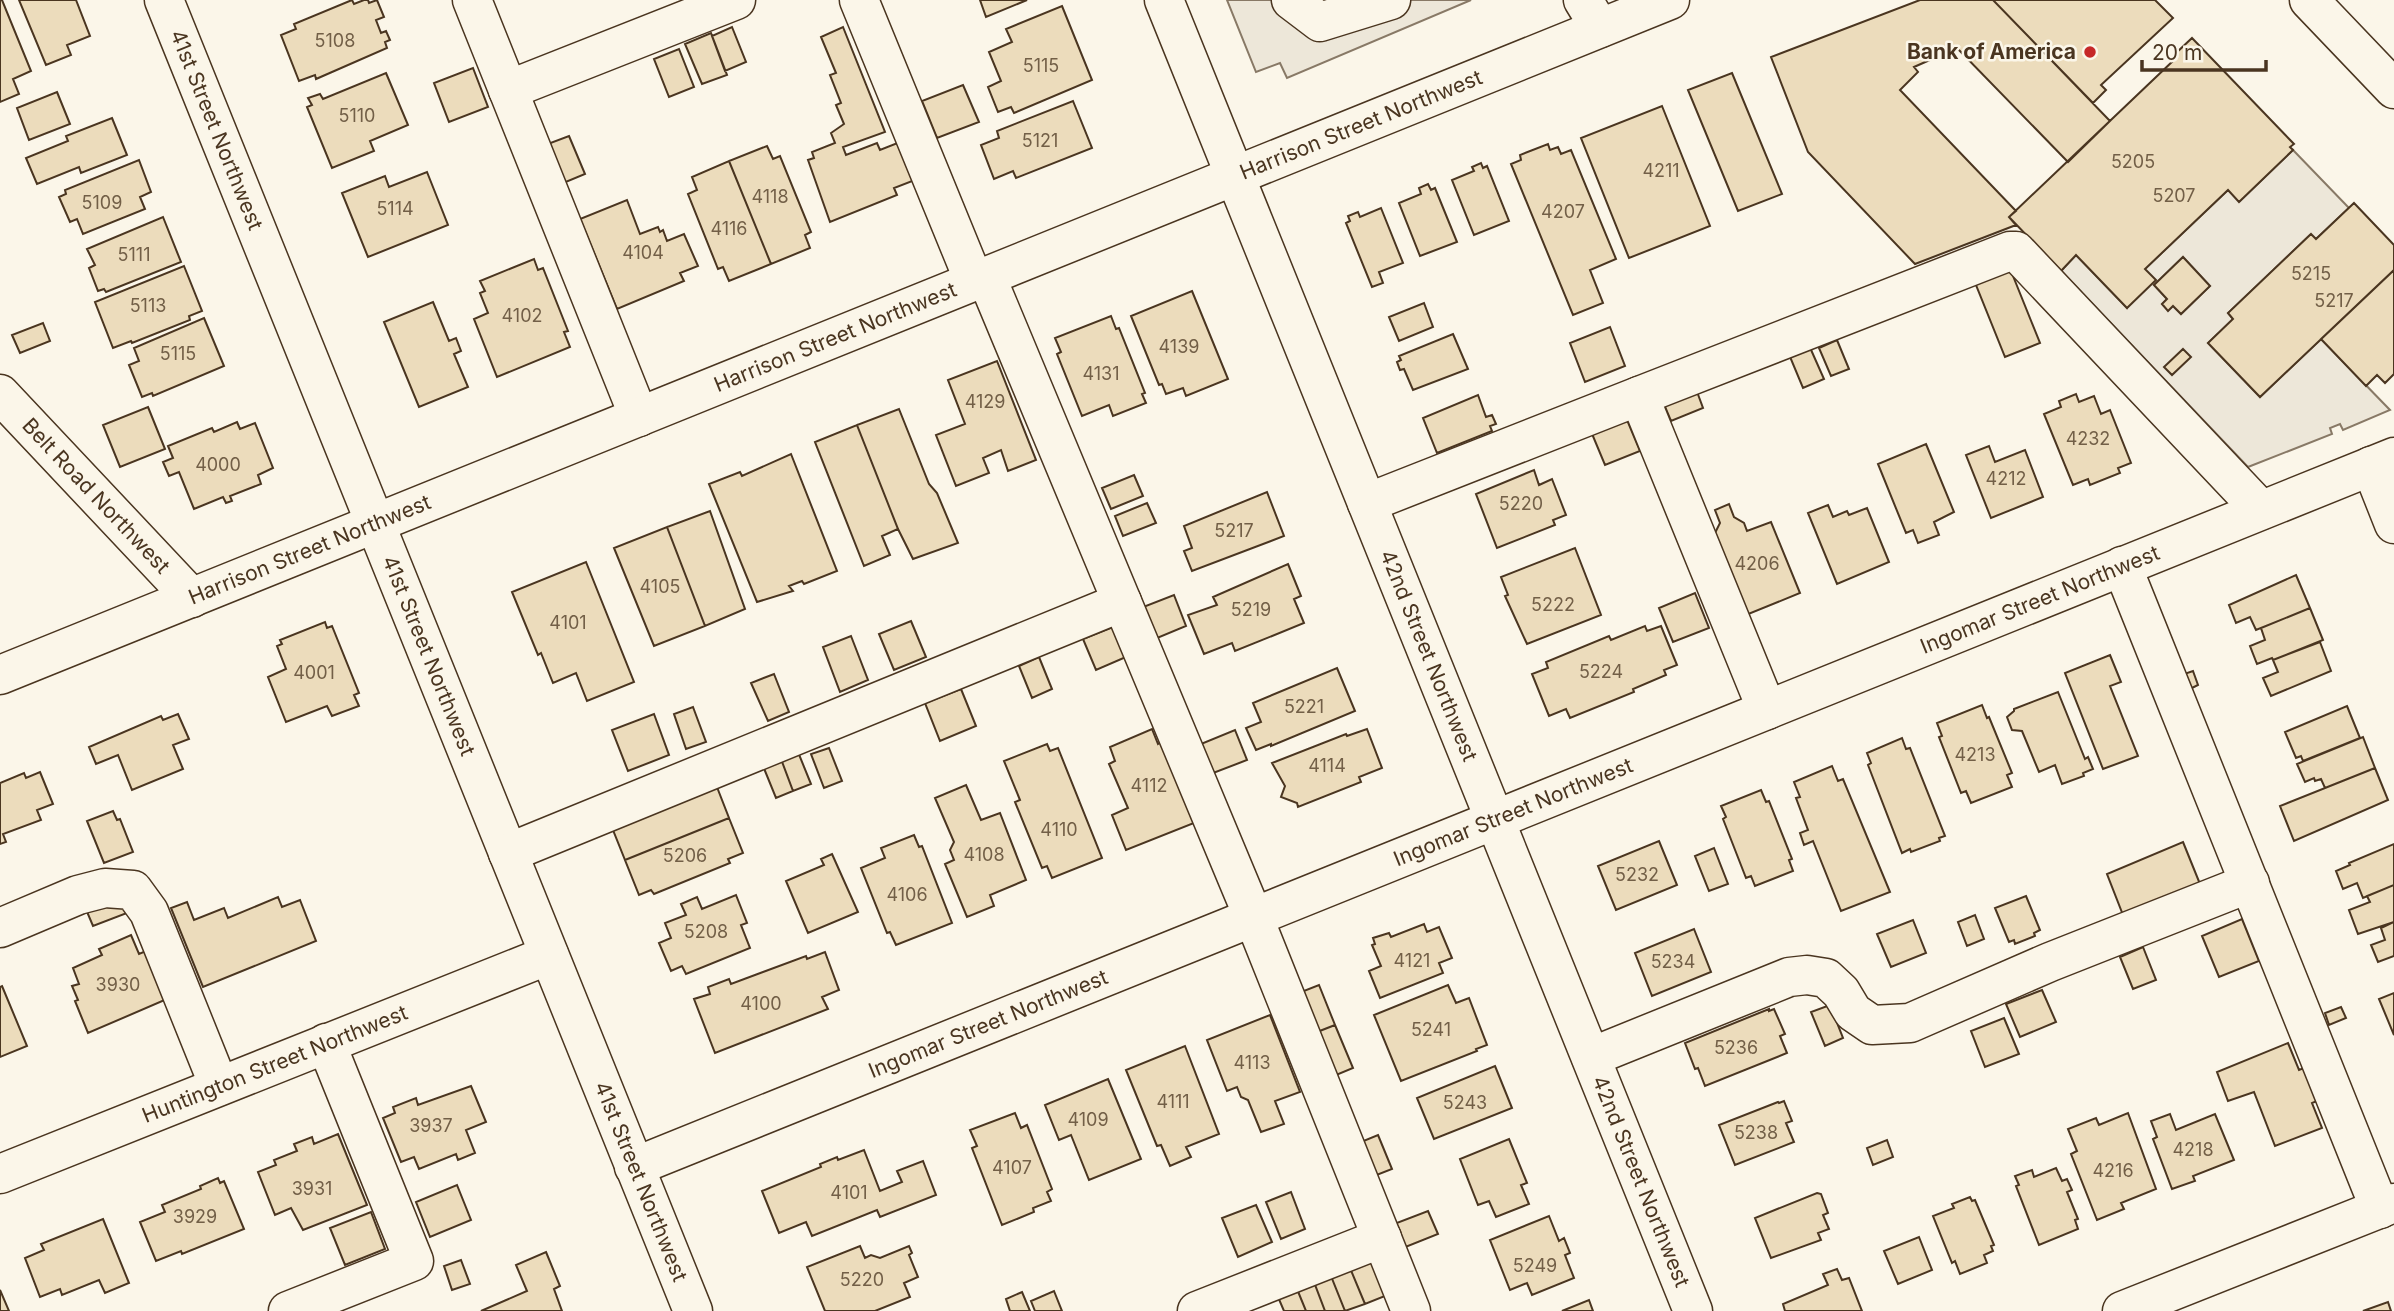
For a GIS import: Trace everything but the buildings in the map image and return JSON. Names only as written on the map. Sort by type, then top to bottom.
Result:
[{"type":"street","name":"41st Street Northwest","points":[[163,0],[693,1311]]},
{"type":"street","points":[[472,0],[639,417]]},
{"type":"street","points":[[508,90],[736,0]]},
{"type":"street","points":[[859,0],[1122,602],[1253,916],[1411,1311]]},
{"type":"street","name":"42nd Street Northwest","points":[[1164,0],[1693,1311]]},
{"type":"street","points":[[1291,0],[1320,22],[1391,0]]},
{"type":"street","name":"Harrison Street Northwest","points":[[0,675],[1235,176],[1592,14],[1670,0]]},
{"type":"street","points":[[2309,0],[2394,89]]},
{"type":"street","points":[[1367,503],[2010,251],[2016,251],[2261,510]]},
{"type":"street","name":"Belt Road Northwest","points":[[0,394],[192,598]]},
{"type":"street","points":[[1639,396],[1767,710]]},
{"type":"street","points":[[2383,461],[2394,524]]},
{"type":"street","name":"Ingomar Street Northwest","points":[[634,1167],[2383,461]]},
{"type":"street","points":[[2122,566],[2250,883],[2387,1206],[2193,1298],[2122,1311]]},
{"type":"street","points":[[508,853],[1122,602]]},
{"type":"street","points":[[1591,1057],[1789,977],[1798,976],[1826,978],[1841,992],[1853,1012],[1872,1025],[1910,1023],[2050,962],[2250,883]]},
{"type":"street","points":[[0,928],[79,895],[105,888],[133,890],[149,912],[219,1086]]},
{"type":"street","name":"Huntington Street Northwest","points":[[0,1174],[549,955]]},
{"type":"street","points":[[288,1311],[415,1261],[326,1043]]},
{"type":"street","points":[[1197,1311],[1382,1238]]},
{"type":"shaded area","points":[[1227,0],[1471,0],[1287,78],[1280,63],[1256,72]]},
{"type":"shaded area","points":[[2293,150],[2349,208],[2316,239],[2310,235],[2228,313],[2233,319],[2208,343],[2260,397],[2321,339],[2390,410],[2343,430],[2340,424],[2330,428],[2332,434],[2248,467],[2061,271],[2076,255],[2127,308],[2145,269],[2228,190],[2240,201]],"holes":[[[2183,257],[2210,286],[2181,314],[2173,306],[2168,310],[2162,304],[2167,299],[2154,285]]]},
{"type":"place","name":"Bank of America","points":[[2090,52]]}]
